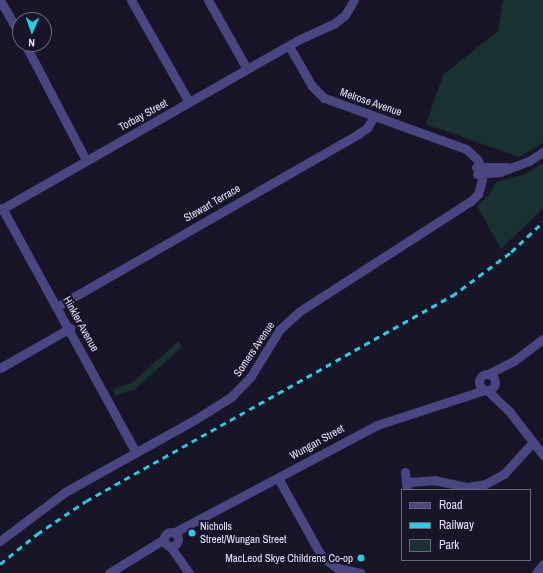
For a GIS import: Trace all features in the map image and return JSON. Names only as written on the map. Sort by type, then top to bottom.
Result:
[{"type":"street","points":[[0,0],[12,21]]},
{"type":"street","points":[[131,0],[189,102]]},
{"type":"street","points":[[208,0],[247,69]]},
{"type":"street","points":[[343,12],[348,0]]},
{"type":"street","points":[[343,12],[354,0]]},
{"type":"street","name":"Torbay Street","points":[[1,209],[289,46],[343,12]]},
{"type":"street","name":"Melrose Avenue","points":[[289,46],[319,94],[374,116],[458,145],[469,152],[479,171]]},
{"type":"street","points":[[29,52],[86,160]]},
{"type":"street","name":"Stewart Terrace","points":[[58,306],[358,134],[367,128],[374,116]]},
{"type":"street","points":[[479,171],[512,168],[543,152]]},
{"type":"street","name":"Somers Avenue","points":[[0,541],[60,496],[231,397],[251,376],[280,329],[300,311],[464,204],[474,190],[479,171]]},
{"type":"street","name":"Hinkler Avenue","points":[[1,209],[58,306],[136,452]]},
{"type":"street","points":[[0,368],[70,328]]},
{"type":"street","name":"Wungan Street","points":[[460,398],[480,380],[482,376],[515,360],[543,339]]},
{"type":"street","name":"Wungan Street","points":[[109,573],[145,552],[171,541],[194,524],[377,424],[490,387],[515,360]]},
{"type":"street","points":[[488,374],[490,387],[543,455]]},
{"type":"street","points":[[480,380],[480,385],[490,387]]},
{"type":"street","points":[[406,472],[408,486],[434,480],[467,487],[485,484],[504,474],[533,442]]},
{"type":"street","points":[[278,478],[322,557],[337,568],[360,573]]},
{"type":"street","points":[[171,541],[189,573]]},
{"type":"street","points":[[536,573],[543,564]]},
{"type":"green space","points":[[503,0],[543,0],[543,143],[519,157],[426,124],[443,75],[498,31]]},
{"type":"green space","points":[[543,163],[543,208],[501,249],[477,206],[489,195],[496,182],[526,174]]},
{"type":"green space","points":[[179,341],[182,347],[135,389],[115,396],[114,389],[131,383]]},
{"type":"railway","points":[[0,564],[37,534],[86,501],[452,296],[511,252],[543,222]]},
{"type":"place","name":"Nicholls Street/Wungan Street","points":[[192,533]]},
{"type":"place","name":"MacLeod Skye Childrens Co-op","points":[[361,558]]}]
